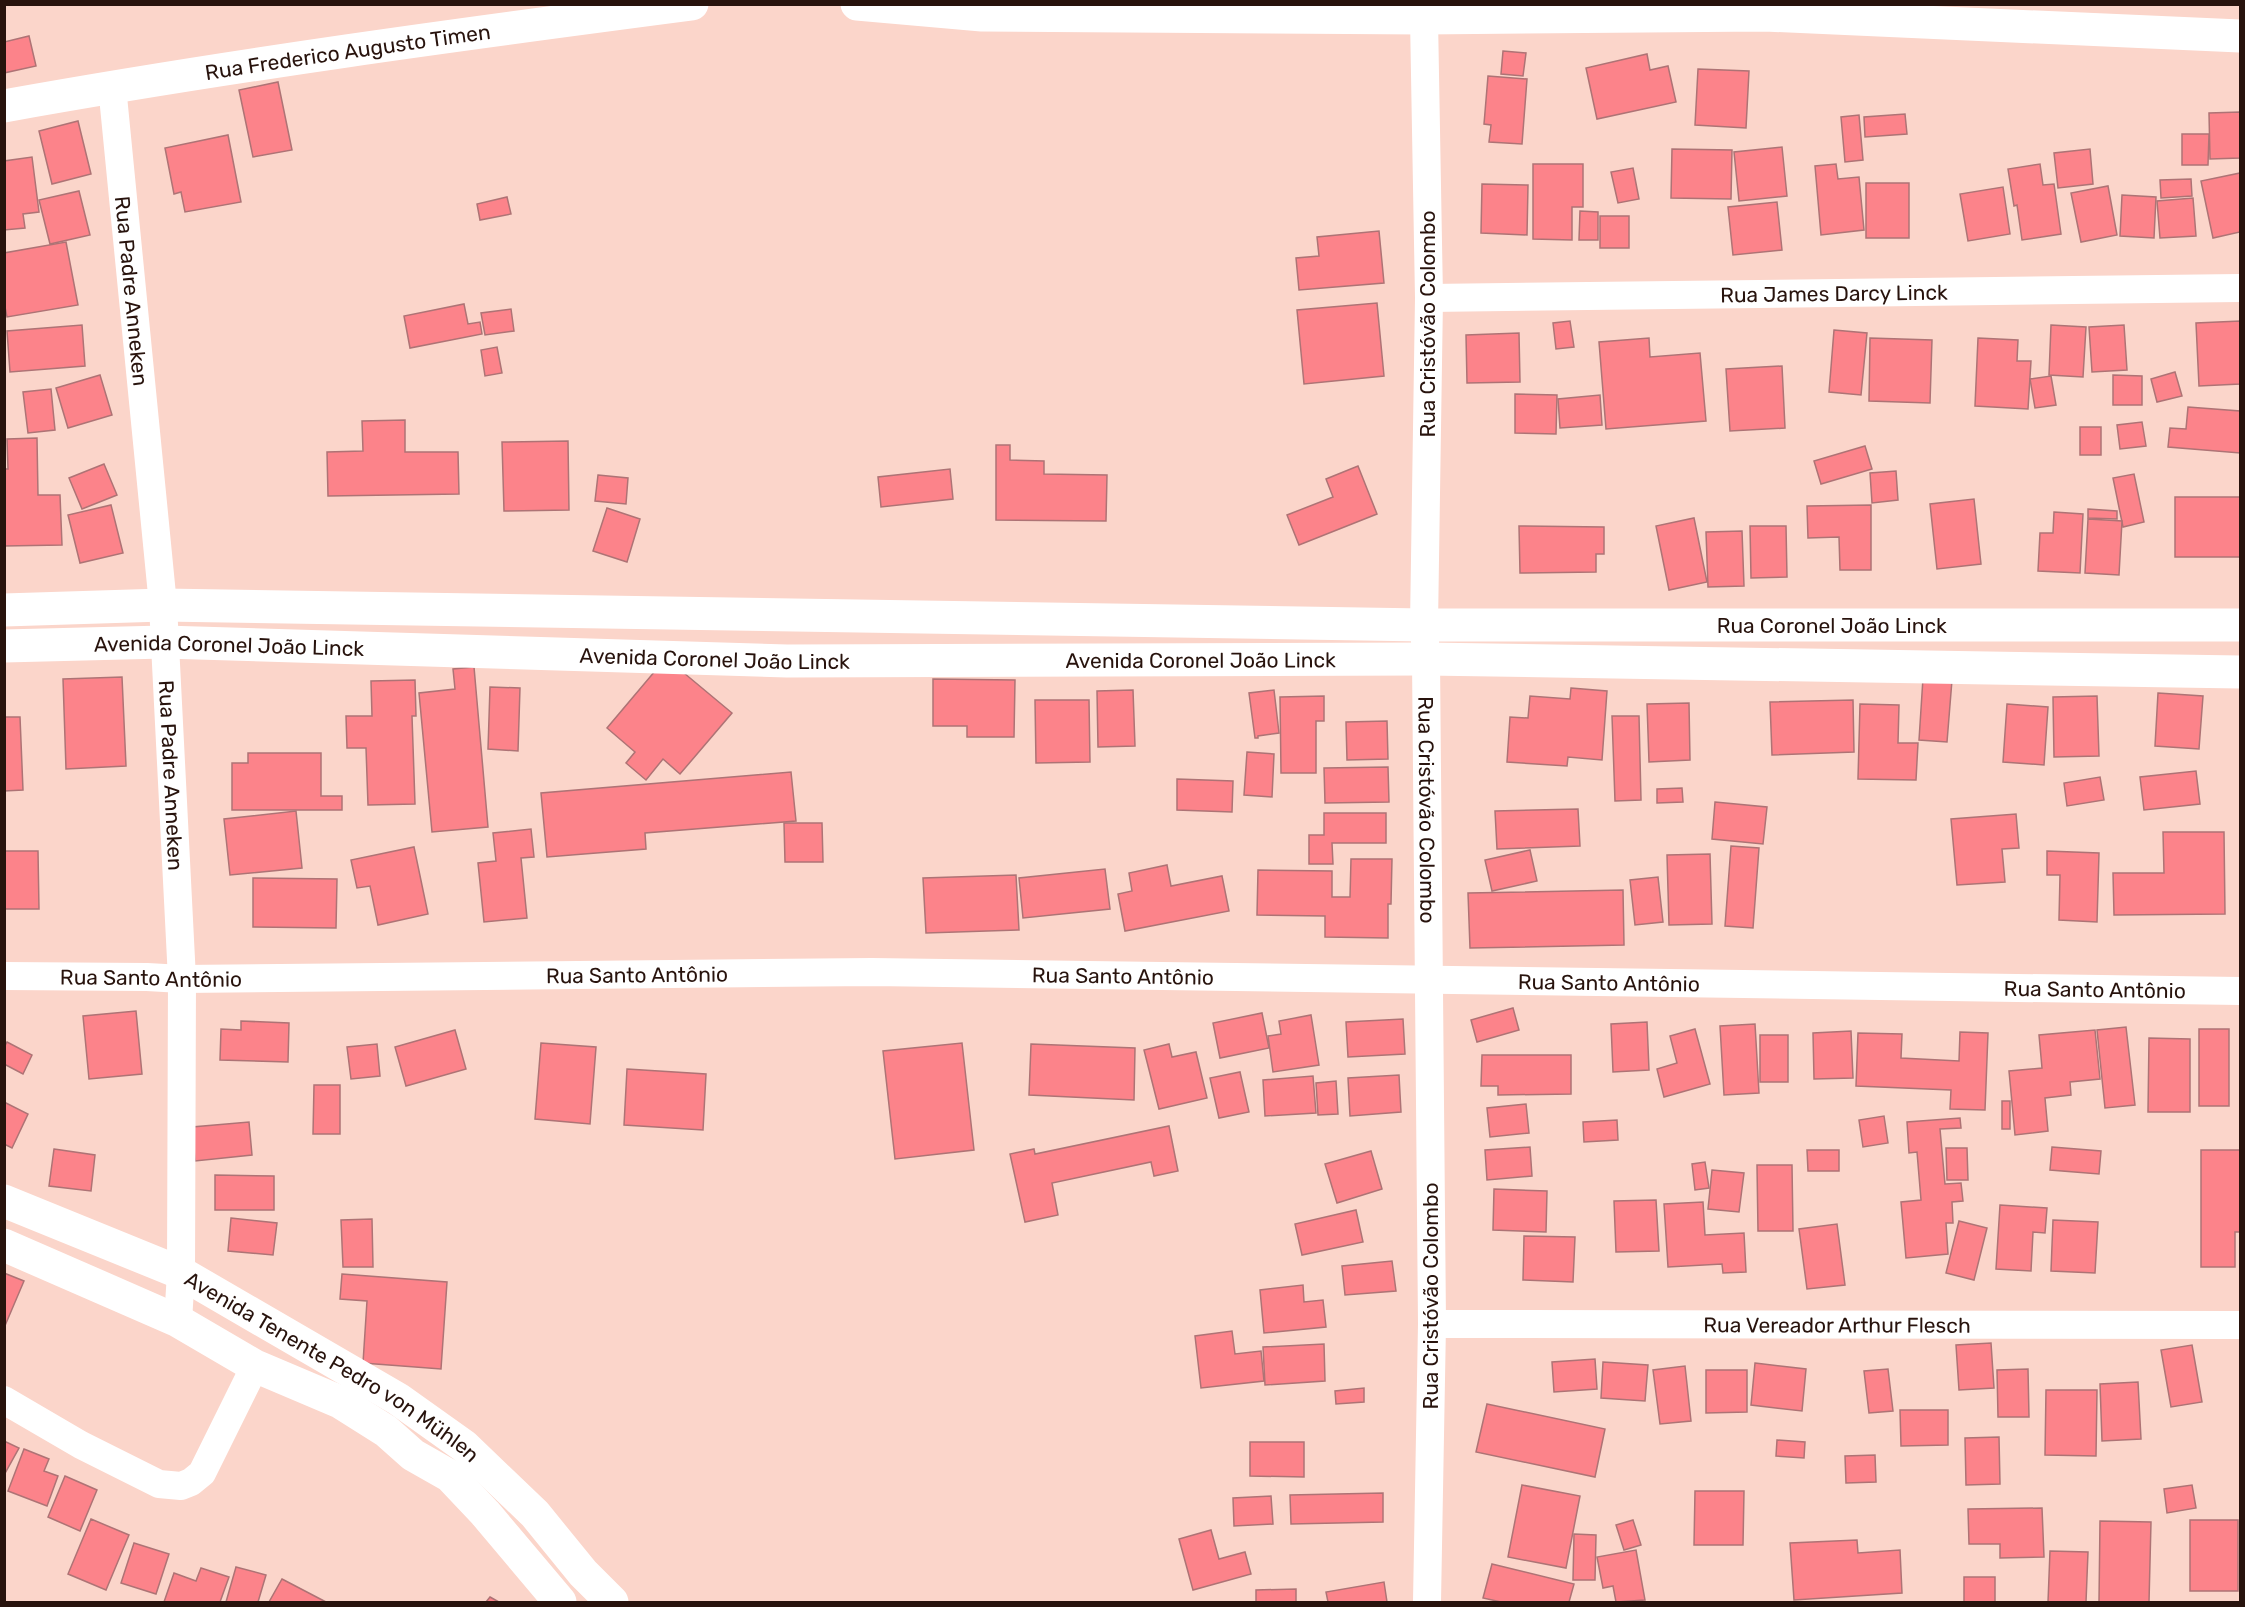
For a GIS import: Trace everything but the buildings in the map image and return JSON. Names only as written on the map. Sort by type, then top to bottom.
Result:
[{"type":"main road","name":"Rua Frederico Augusto Timen","points":[[4,106],[112,86],[499,29],[692,4]]},
{"type":"main road","points":[[857,4],[982,15],[1424,18],[1765,10],[2241,36]]},
{"type":"main road","name":"Avenida Coronel João Linck","points":[[4,610],[163,605],[1424,625]]},
{"type":"main road","name":"Rua Coronel João Linck","points":[[1424,625],[2241,625]]},
{"type":"main road","name":"Avenida Coronel João Linck","points":[[4,646],[164,642],[787,661],[1426,659]]},
{"type":"main road","name":"Rua Coronel João Linck","points":[[1426,659],[2241,672]]},
{"type":"main road","name":"Avenida Tenente Pedro von Mühlen","points":[[4,1201],[181,1273],[398,1399],[464,1446],[536,1514],[583,1573],[612,1602]]},
{"type":"main road","name":"Avenida Tenente Pedro von Mühlen","points":[[4,1245],[178,1321],[255,1366],[340,1402],[386,1431],[413,1455],[450,1476],[486,1513],[560,1602]]},
{"type":"street","name":"Rua Cristóvão Colombo","points":[[1424,18],[1429,297],[1424,625],[1432,1324],[1427,1602]]},
{"type":"street","name":"Rua Padre Anneken","points":[[112,86],[163,605],[182,979],[181,1273],[178,1321]]},
{"type":"street","name":"Rua James Darcy Linck","points":[[1429,297],[2241,288]]},
{"type":"street","name":"Rua Santo Antônio","points":[[4,976],[182,979],[873,972],[2241,990]]},
{"type":"street","name":"Rua Vereador Arthur Flesch","points":[[1432,1324],[2241,1325]]},
{"type":"street","points":[[4,1400],[135,1473],[159,1484],[176,1487],[191,1482],[202,1473],[255,1366]]}]
